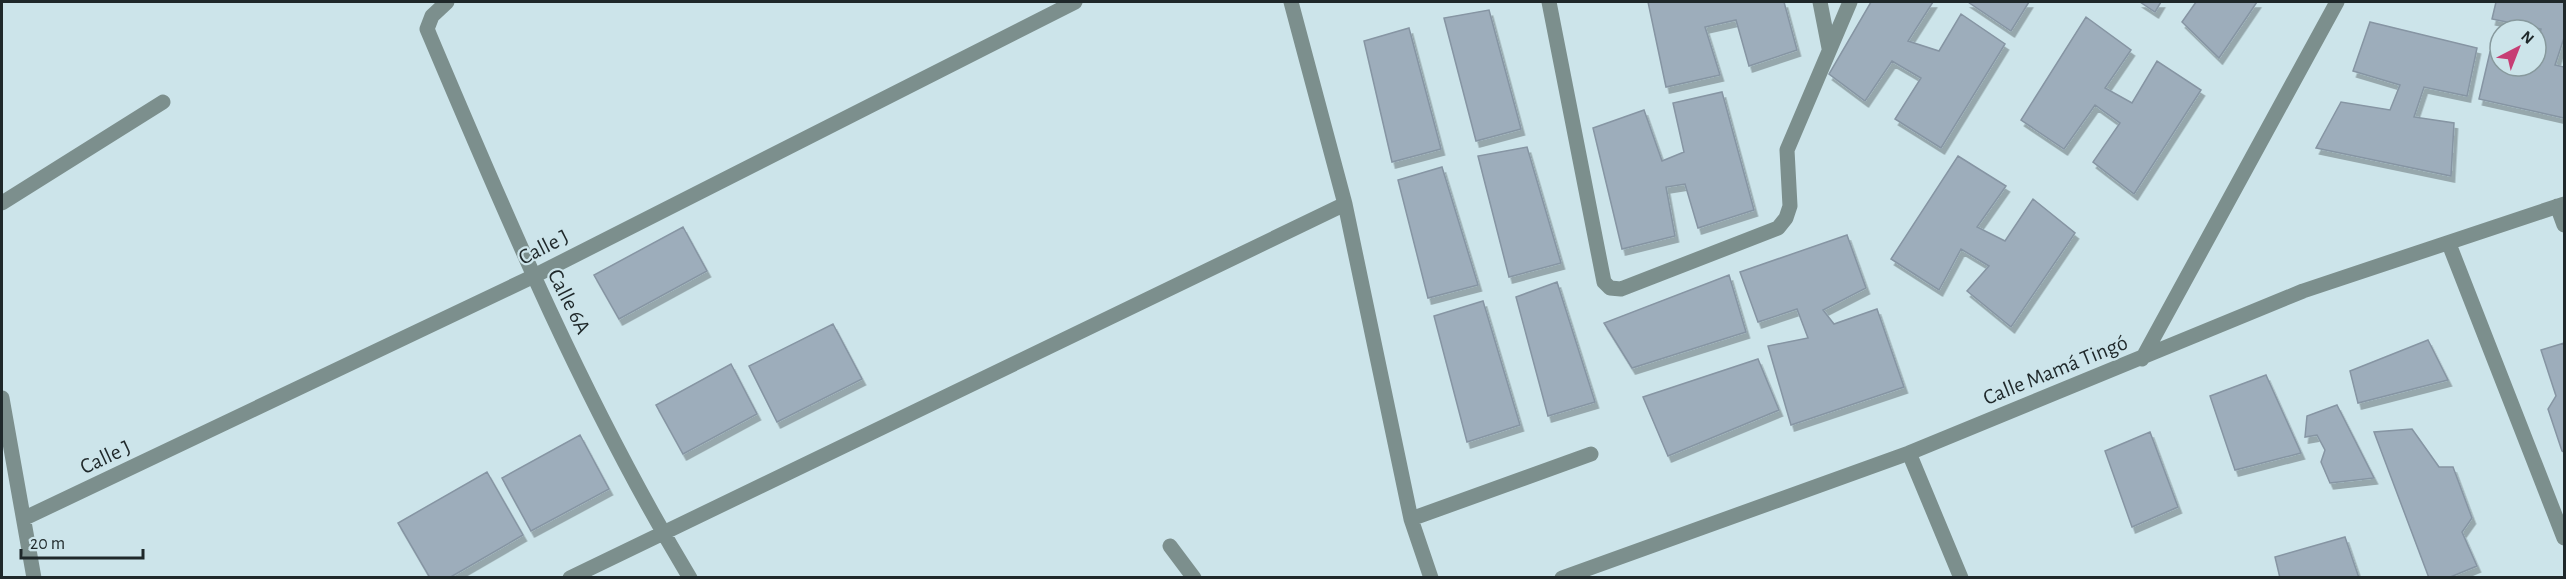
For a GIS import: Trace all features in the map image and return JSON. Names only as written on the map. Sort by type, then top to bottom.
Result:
[{"type":"street","name":"Calle J","points":[[25,518],[532,277],[1075,2]]},
{"type":"street","points":[[1291,2],[1345,204],[1411,519],[1431,578]]},
{"type":"street","points":[[1549,2],[1604,282],[1610,288],[1622,289],[1778,228],[1786,218],[1790,206],[1787,150],[1850,2]]},
{"type":"street","points":[[1820,2],[1829,48]]},
{"type":"street","points":[[2142,358],[2337,2]]},
{"type":"street","name":"Calle 6A","points":[[445,3],[432,16],[427,29],[532,277],[663,532],[690,578]]},
{"type":"street","points":[[2,203],[163,102]]},
{"type":"street","points":[[570,578],[1345,204]]},
{"type":"street","points":[[2560,205],[2565,225]]},
{"type":"street","name":"Calle Mamá Tingó","points":[[1562,578],[1909,453],[2303,291],[2560,205]]},
{"type":"street","points":[[2449,244],[2565,538]]},
{"type":"street","points":[[2,404],[25,518],[34,578]]},
{"type":"street","points":[[1909,453],[1961,578]]},
{"type":"street","points":[[1411,519],[1591,454]]},
{"type":"street","points":[[1170,546],[1194,578]]},
{"type":"building","points":[[1648,2],[1784,2],[1797,50],[1749,66],[1736,20],[1705,27],[1720,75],[1666,87]]},
{"type":"building","points":[[1871,2],[1933,2],[1908,41],[1939,51],[1961,14],[2005,44],[1941,148],[1895,119],[1921,78],[1892,61],[1865,101],[1829,74]]},
{"type":"building","points":[[1968,2],[2029,2],[2011,31]]},
{"type":"building","points":[[2140,2],[2161,2],[2155,12]]},
{"type":"building","points":[[2196,2],[2257,2],[2219,58],[2182,22]]},
{"type":"building","points":[[2496,2],[2564,2],[2564,38],[2555,65],[2564,67],[2564,118],[2479,99],[2488,61],[2488,78],[2548,78],[2548,18],[2492,18]]},
{"type":"building","points":[[1489,10],[1521,129],[1476,141],[1444,18]]},
{"type":"building","points":[[2086,17],[2131,50],[2105,88],[2132,103],[2157,61],[2201,90],[2134,194],[2093,162],[2120,123],[2095,105],[2064,149],[2021,120]]},
{"type":"building","points":[[2370,22],[2477,48],[2467,96],[2424,87],[2414,117],[2454,123],[2451,176],[2316,148],[2341,102],[2390,110],[2400,85],[2353,71]]},
{"type":"building","points":[[1409,28],[1441,149],[1392,162],[1364,41]]},
{"type":"building","points":[[1722,92],[1754,210],[1698,228],[1685,184],[1666,187],[1675,236],[1622,249],[1593,128],[1644,110],[1662,161],[1684,152],[1673,103]]},
{"type":"building","points":[[1527,147],[1561,263],[1509,277],[1478,156]]},
{"type":"building","points":[[1958,156],[2006,186],[1977,227],[2005,241],[2033,199],[2075,233],[2011,327],[1967,291],[1989,266],[1961,249],[1939,290],[1891,259]]},
{"type":"building","points":[[1442,167],[1478,285],[1428,298],[1398,180]]},
{"type":"building","points":[[683,227],[707,271],[619,319],[594,275]]},
{"type":"building","points":[[1847,235],[1866,288],[1823,310],[1834,324],[1877,309],[1904,387],[1791,425],[1768,346],[1808,338],[1797,309],[1758,322],[1740,272]]},
{"type":"building","points":[[1729,275],[1746,332],[1632,368],[1604,323]]},
{"type":"building","points":[[1557,282],[1595,402],[1548,416],[1516,297]]},
{"type":"building","points":[[1483,301],[1520,425],[1467,442],[1434,316]]},
{"type":"building","points":[[833,324],[862,379],[777,422],[749,366]]},
{"type":"building","points":[[2428,340],[2448,380],[2358,403],[2350,371]]},
{"type":"building","points":[[2564,343],[2564,452],[2548,409],[2556,396],[2541,350]]},
{"type":"building","points":[[1758,359],[1779,410],[1668,456],[1643,397]]},
{"type":"building","points":[[731,364],[757,414],[683,454],[656,405]]},
{"type":"building","points":[[2266,375],[2301,453],[2235,470],[2210,396]]},
{"type":"building","points":[[2337,405],[2374,478],[2330,483],[2321,462],[2325,450],[2317,435],[2305,437],[2307,416]]},
{"type":"building","points":[[2412,429],[2439,467],[2453,467],[2472,518],[2462,532],[2477,566],[2448,578],[2429,578],[2374,432]]},
{"type":"building","points":[[2150,432],[2178,507],[2132,527],[2105,451]]},
{"type":"building","points":[[580,435],[609,489],[531,531],[502,478]]},
{"type":"building","points":[[487,472],[523,535],[449,578],[430,578],[398,523]]},
{"type":"building","points":[[2345,537],[2359,578],[2280,578],[2275,557]]}]
